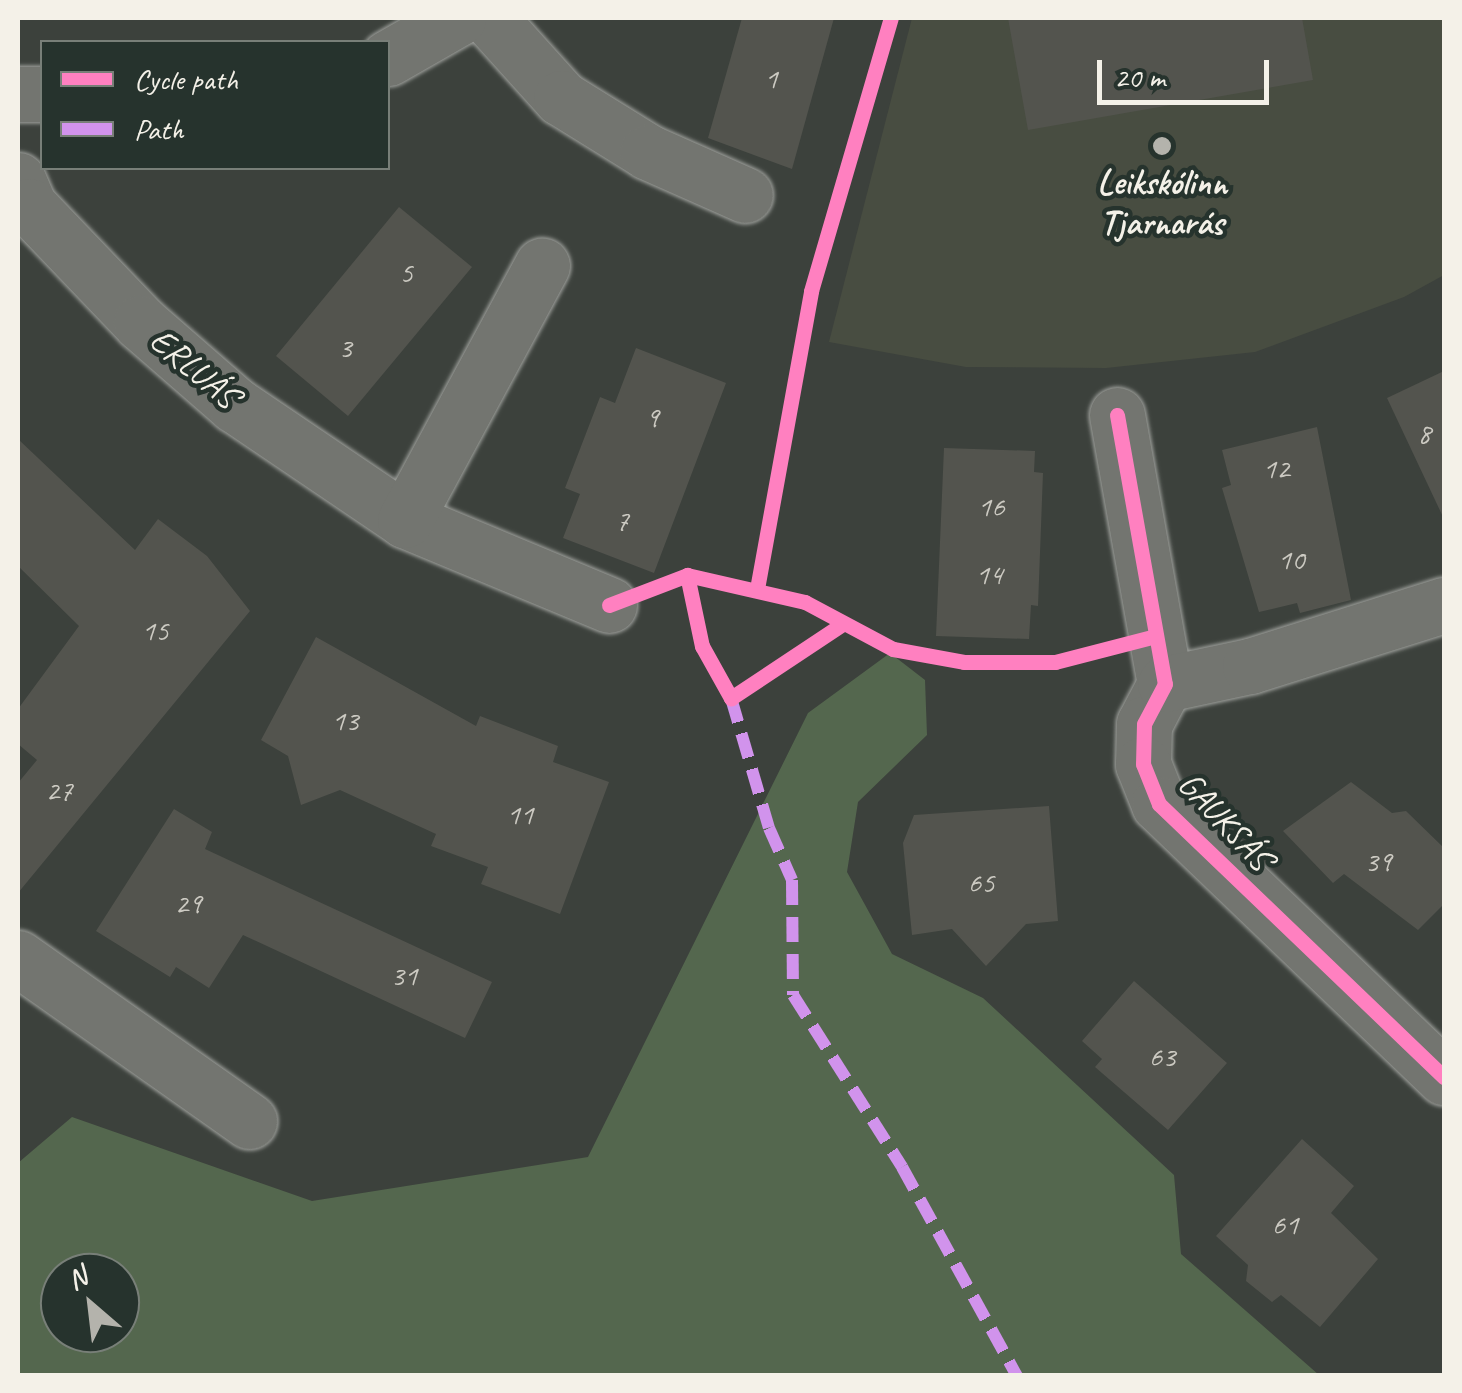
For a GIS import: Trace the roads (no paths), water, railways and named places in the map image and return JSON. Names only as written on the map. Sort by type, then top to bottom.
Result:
[{"type":"street","points":[[390,57],[458,18]]},
{"type":"street","points":[[489,18],[561,98],[648,152],[746,195]]},
{"type":"street","name":"ERLUÁS","points":[[18,180],[29,206],[154,335],[234,405],[405,520],[609,605]]},
{"type":"street","points":[[405,520],[542,266]]},
{"type":"street","points":[[1118,416],[1164,684],[1250,666],[1444,605]]},
{"type":"street","name":"GAUKSÁS","points":[[1164,684],[1144,724],[1143,764],[1159,804],[1444,1077]]},
{"type":"street","points":[[18,958],[249,1121]]},
{"type":"place","name":"Leikskólinn Tjarnarás","points":[[1162,146]]}]
